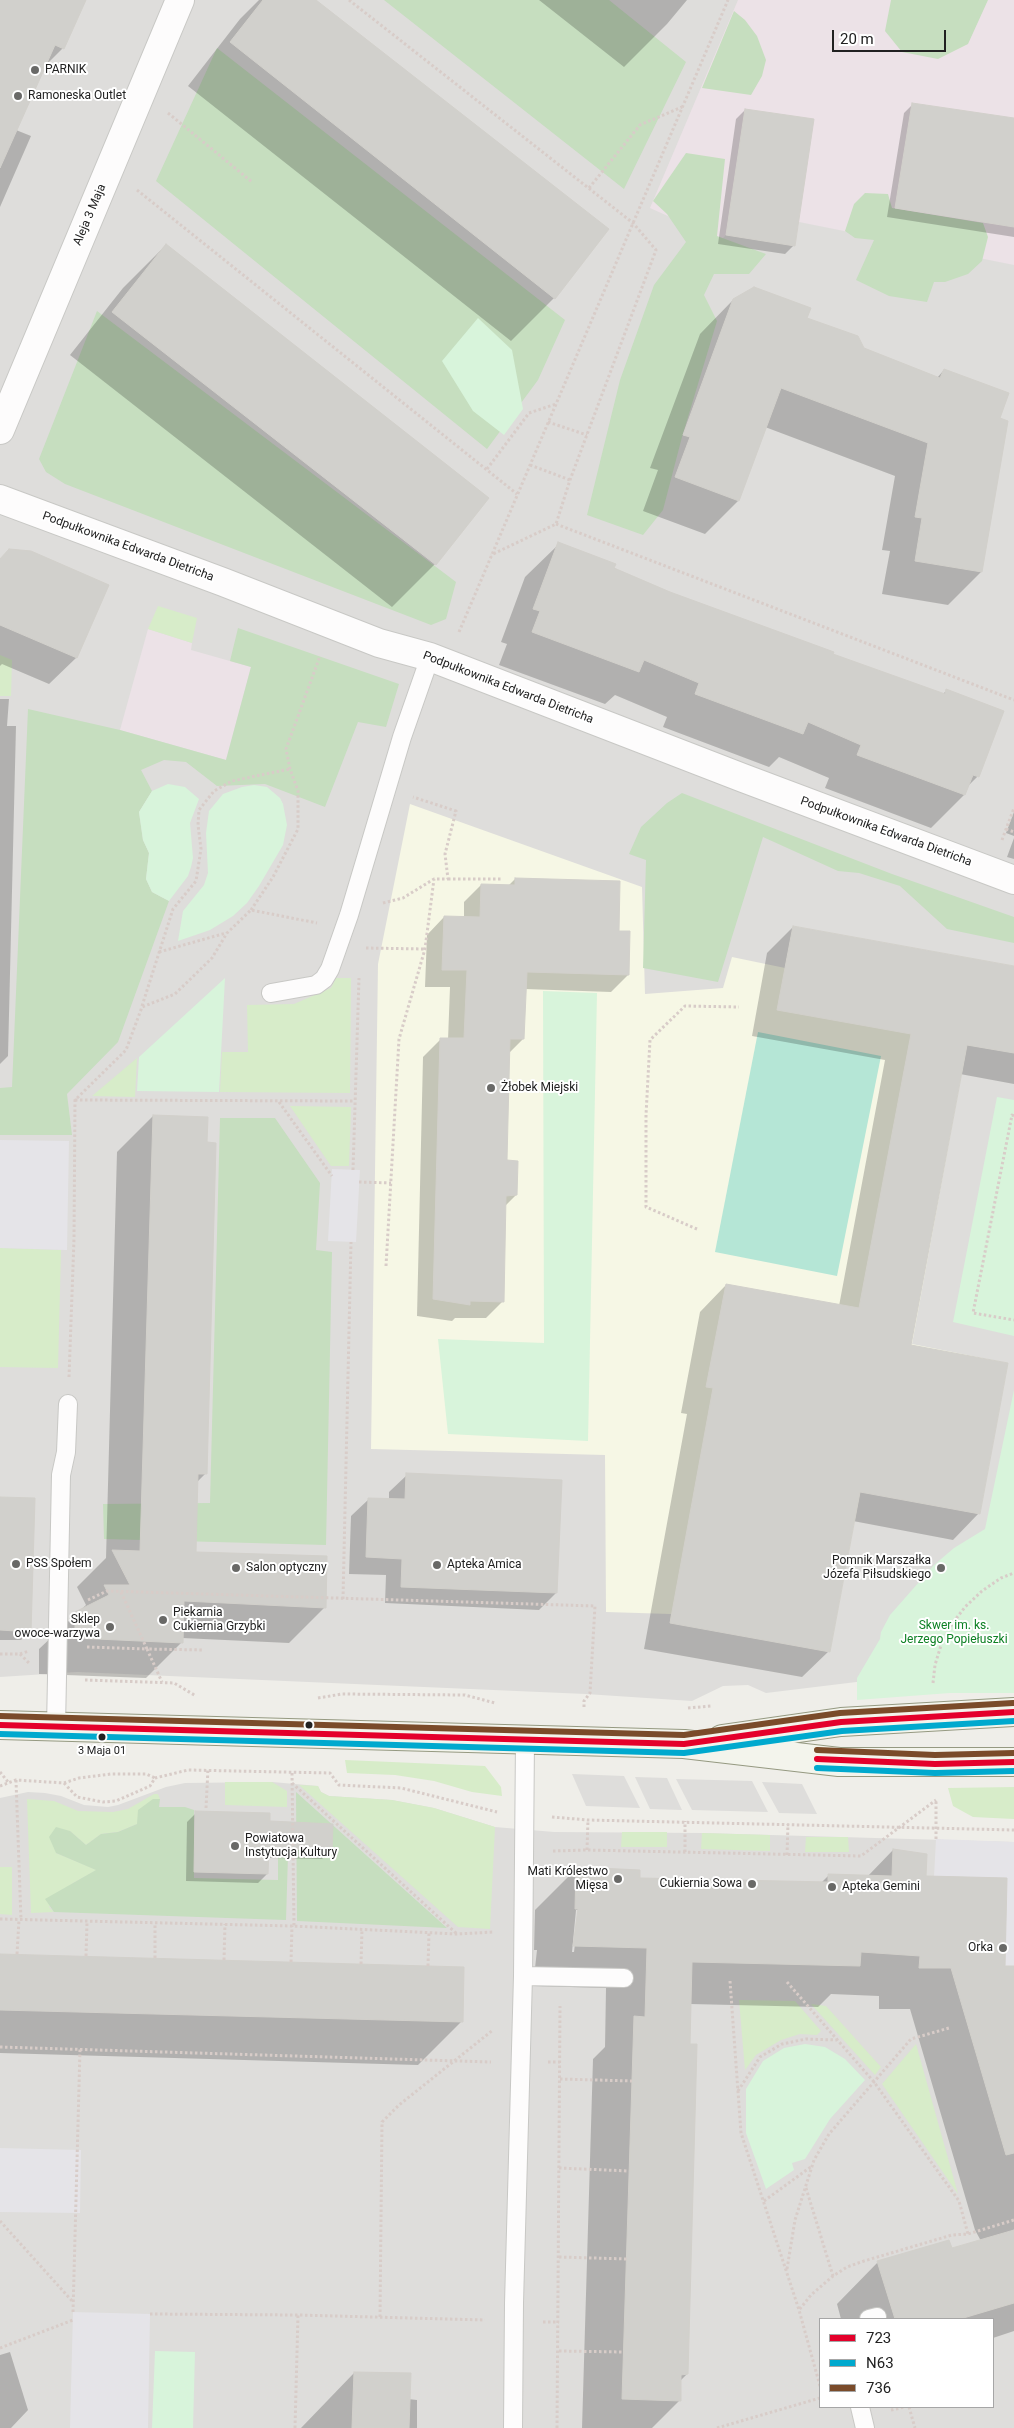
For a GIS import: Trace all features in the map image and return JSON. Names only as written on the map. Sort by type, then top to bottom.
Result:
[{"type":"street","name":"Aleja 3 Maja","points":[[0,430],[180,0]]},
{"type":"street","name":"Podpułkownika Edwarda Dietricha","points":[[0,500],[223,582],[379,643],[430,657],[1014,880]]},
{"type":"street","points":[[684,1744],[842,1722],[1014,1712]]},
{"type":"street","points":[[0,1725],[684,1744],[839,1762],[1014,1762]]},
{"type":"lane","points":[[271,993],[316,985],[324,979],[330,969],[349,915],[402,737],[430,657]]},
{"type":"lane","points":[[56,1727],[61,1475],[66,1452],[68,1404]]},
{"type":"lane","points":[[513,2428],[523,1976],[525,1740]]},
{"type":"lane","points":[[523,1976],[624,1978]]},
{"type":"lane","points":[[860,2408],[865,2428]]},
{"type":"path","points":[[349,0],[633,223],[656,250],[570,480],[556,524]]},
{"type":"path","points":[[467,637],[458,634],[728,0]]},
{"type":"path","points":[[589,188],[640,125],[682,107]]},
{"type":"path","points":[[162,120],[166,111],[252,182]]},
{"type":"path","points":[[133,187],[518,494]]},
{"type":"path","points":[[487,469],[529,413],[556,404]]},
{"type":"path","points":[[548,422],[587,435]]},
{"type":"path","points":[[530,464],[570,480]]},
{"type":"path","points":[[491,555],[556,524],[1014,700]]},
{"type":"path","points":[[142,1007],[175,994],[212,958],[227,933],[251,910],[273,877],[298,829],[298,791],[290,769],[286,749],[323,648]]},
{"type":"path","points":[[68,1404],[74,1239],[75,1100],[126,1050],[142,1007],[173,909],[196,881],[201,849],[198,825],[199,810],[214,791],[232,781],[290,769]]},
{"type":"path","points":[[411,796],[456,811],[446,854],[448,879]]},
{"type":"path","points":[[1002,841],[1014,808]]},
{"type":"path","points":[[1006,829],[1014,832]]},
{"type":"path","points":[[993,838],[1008,843]]},
{"type":"path","points":[[251,910],[326,925],[349,915],[370,912],[373,901],[387,903],[403,898],[434,879],[503,879]]},
{"type":"path","points":[[386,1266],[400,1039],[425,949],[434,879]]},
{"type":"path","points":[[159,952],[227,933]]},
{"type":"path","points":[[361,948],[425,949]]},
{"type":"path","points":[[353,1170],[359,976]]},
{"type":"path","points":[[697,1229],[646,1207],[646,1115],[650,1040],[685,1006],[740,1008]]},
{"type":"path","points":[[75,1100],[355,1101]]},
{"type":"path","points":[[279,1101],[332,1176]]},
{"type":"path","points":[[1014,1116],[1012,1115],[973,1313],[1014,1320]]},
{"type":"path","points":[[69,1147],[75,1147]]},
{"type":"path","points":[[359,1182],[391,1183]]},
{"type":"path","points":[[67,1238],[74,1239]]},
{"type":"path","points":[[343,1599],[351,1242]]},
{"type":"path","points":[[932,1687],[935,1665],[942,1642],[952,1624],[965,1607],[982,1591],[1001,1578],[1014,1573]]},
{"type":"path","points":[[107,1591],[595,1606],[590,1692],[584,1701],[584,1712],[576,1711]]},
{"type":"path","points":[[121,1592],[162,1682]]},
{"type":"path","points":[[0,1654],[20,1654],[45,1646],[204,1650]]},
{"type":"path","points":[[20,1654],[44,1680],[174,1683],[202,1700]]},
{"type":"path","points":[[314,1699],[342,1694],[465,1695],[500,1704]]},
{"type":"path","points":[[682,1709],[712,1706]]},
{"type":"path","points":[[206,1808],[208,1770]]},
{"type":"path","points":[[64,1783],[77,1798],[103,1802],[116,1801],[150,1786],[155,1778],[174,1772],[208,1770],[330,1773],[339,1784],[401,1788],[499,1813]]},
{"type":"path","points":[[0,1772],[8,1782]]},
{"type":"path","points":[[291,1962],[293,1926],[292,1773]]},
{"type":"path","points":[[0,1786],[16,1780],[64,1783],[79,1778],[111,1774],[146,1774],[155,1778]]},
{"type":"path","points":[[16,1780],[20,1920],[17,1954]]},
{"type":"path","points":[[292,1783],[457,1934]]},
{"type":"path","points":[[548,1851],[587,1850],[861,1856],[936,1800]]},
{"type":"path","points":[[547,1816],[588,1820],[685,1820],[1014,1830]]},
{"type":"path","points":[[587,1850],[588,1820]]},
{"type":"path","points":[[684,1852],[685,1820]]},
{"type":"path","points":[[787,1855],[788,1824]]},
{"type":"path","points":[[0,1920],[293,1926],[457,1934],[498,1932]]},
{"type":"path","points":[[86,1956],[87,1922]]},
{"type":"path","points":[[155,1958],[156,1923]]},
{"type":"path","points":[[224,1960],[225,1924]]},
{"type":"path","points":[[361,1964],[362,1929]]},
{"type":"path","points":[[428,1966],[429,1933]]},
{"type":"path","points":[[557,2428],[560,1976]]},
{"type":"path","points":[[730,1981],[742,2133],[799,2310],[819,2382]]},
{"type":"path","points":[[786,1982],[874,2082],[959,2201],[968,2234]]},
{"type":"path","points":[[787,2272],[789,2247],[795,2220],[812,2166],[829,2134],[911,2039],[949,2028]]},
{"type":"path","points":[[380,2317],[382,2122],[399,2105],[494,2030]]},
{"type":"path","points":[[738,2091],[760,2057],[782,2044],[806,2039],[838,2040]]},
{"type":"path","points":[[0,2047],[560,2062]]},
{"type":"path","points":[[73,2312],[80,2049]]},
{"type":"path","points":[[560,2080],[632,2081]]},
{"type":"path","points":[[764,2201],[812,2166]]},
{"type":"path","points":[[560,2168],[629,2171]]},
{"type":"path","points":[[806,2187],[833,2276]]},
{"type":"path","points":[[799,2310],[833,2276],[847,2267],[952,2235],[968,2234],[1014,2220]]},
{"type":"path","points":[[0,2221],[54,2278],[73,2302]]},
{"type":"path","points":[[559,2257],[627,2259]]},
{"type":"path","points":[[150,2314],[298,2315],[559,2322]]},
{"type":"path","points":[[294,2428],[298,2315]]},
{"type":"path","points":[[0,2348],[72,2320]]},
{"type":"path","points":[[559,2350],[624,2352]]},
{"type":"path","points":[[717,2428],[819,2398]]},
{"type":"path","points":[[909,2408],[915,2428]]},
{"type":"shaded area","points":[[0,0],[1014,0],[1014,1547],[914,1675],[766,1693],[748,1685],[723,1686],[692,1701],[586,1694],[77,1672],[0,1677]]},
{"type":"shaded area","points":[[738,0],[1014,0],[1014,265],[799,222],[795,246],[726,235],[721,240],[650,208]]},
{"type":"shaded area","points":[[148,629],[192,643],[191,650],[251,667],[226,760],[120,730]]},
{"type":"shaded area","points":[[410,804],[642,887],[645,994],[723,988],[732,957],[785,968],[793,926],[1014,966],[1014,1053],[967,1045],[912,1344],[1008,1363],[980,1514],[889,1497],[869,1445],[830,1652],[670,1622],[671,1614],[606,1612],[605,1455],[371,1449],[378,964]]},
{"type":"shaded area","points":[[0,1140],[69,1141],[67,1250],[0,1248]]},
{"type":"shaded area","points":[[332,1169],[360,1170],[356,1242],[328,1241]]},
{"type":"shaded area","points":[[572,1774],[624,1776],[640,1808],[586,1806]]},
{"type":"shaded area","points":[[635,1777],[667,1778],[682,1810],[650,1809]]},
{"type":"shaded area","points":[[676,1779],[752,1781],[768,1812],[692,1810]]},
{"type":"shaded area","points":[[272,1782],[318,1786],[321,1792],[329,1796],[392,1800],[434,1808],[495,1827],[554,1832],[702,1833],[1014,1842],[1014,2428],[0,2428],[0,1798],[28,1792],[45,1793],[61,1796],[84,1805],[108,1807],[166,1787],[185,1783]]},
{"type":"shaded area","points":[[762,1782],[802,1784],[817,1814],[779,1813]]},
{"type":"shaded area","points":[[936,1839],[1014,1842],[1014,1966],[1005,1966],[1007,1878],[934,1876]]},
{"type":"shaded area","points":[[0,2148],[81,2150],[80,2213],[0,2212]]},
{"type":"shaded area","points":[[73,2312],[150,2314],[148,2428],[70,2428]]},
{"type":"green space","points":[[384,0],[609,0],[686,62],[624,189]]},
{"type":"green space","points":[[891,0],[988,0],[968,44],[938,59],[902,52],[885,31]]},
{"type":"green space","points":[[734,11],[745,20],[757,36],[766,60],[762,76],[751,95],[702,88]]},
{"type":"green space","points":[[217,48],[565,320],[538,380],[487,449],[156,181]]},
{"type":"green space","points":[[686,153],[725,159],[717,236],[766,254],[749,274],[714,274],[704,295],[717,321],[682,437],[663,510],[643,535],[587,515],[620,380],[654,285],[686,242],[667,214],[653,201]]},
{"type":"green space","points":[[865,193],[888,194],[892,208],[983,223],[988,237],[982,261],[968,274],[945,282],[934,282],[927,302],[889,296],[856,280],[874,240],[855,238],[845,231],[854,204]]},
{"type":"green space","points":[[97,311],[456,582],[446,619],[431,625],[65,484],[46,472],[39,459]]},
{"type":"green space","points":[[478,318],[512,350],[523,409],[504,435],[473,411],[442,361]]},
{"type":"green space","points":[[158,606],[197,618],[192,643],[148,629]]},
{"type":"green space","points":[[238,628],[399,684],[386,727],[358,722],[325,807],[265,784],[217,786],[186,762],[164,760],[141,770],[152,791],[139,812],[143,840],[149,853],[146,879],[152,892],[169,901],[118,1042],[67,1094],[72,1135],[0,1135],[0,1088],[12,1087],[28,709],[120,730],[226,760],[251,667],[230,661]]},
{"type":"green space","points":[[0,655],[12,660],[11,696],[0,696]]},
{"type":"green space","points":[[168,784],[185,787],[199,799],[190,823],[193,858],[191,867],[188,876],[169,901],[152,892],[146,879],[149,853],[143,840],[139,812],[152,791]]},
{"type":"green space","points":[[254,785],[267,787],[280,798],[283,804],[287,825],[283,845],[259,886],[247,903],[233,916],[210,930],[178,941],[183,911],[204,885],[208,873],[206,833],[209,811],[223,794]]},
{"type":"green space","points":[[682,793],[892,874],[1014,917],[1014,943],[947,929],[900,886],[859,873],[838,871],[763,837],[718,982],[643,968],[646,860],[629,854],[641,827],[667,803]]},
{"type":"green space","points":[[225,978],[219,1092],[137,1091],[139,1057]]},
{"type":"green space","points":[[336,978],[351,978],[350,1093],[220,1092],[222,1052],[248,1052],[247,1005],[294,1004],[331,988]]},
{"type":"green space","points":[[543,991],[597,993],[588,1441],[448,1434],[438,1339],[544,1343]]},
{"type":"green space","points":[[758,1032],[881,1056],[837,1276],[715,1252]]},
{"type":"green space","points":[[137,1058],[135,1097],[92,1096]]},
{"type":"green space","points":[[997,1097],[1014,1100],[1014,1336],[953,1322]]},
{"type":"green space","points":[[290,1106],[351,1107],[349,1166],[331,1166]]},
{"type":"green space","points":[[220,1118],[275,1118],[320,1183],[316,1250],[332,1252],[326,1545],[104,1539],[103,1504],[210,1503]]},
{"type":"green space","points":[[0,1248],[61,1250],[58,1368],[0,1367]]},
{"type":"green space","name":"Skwer im. ks. Jerzego Popiełuszki","points":[[1014,1390],[1014,1693],[950,1693],[857,1700],[857,1678],[880,1639],[881,1632],[890,1615],[934,1565],[954,1548],[985,1529]]},
{"type":"green space","points":[[345,1760],[485,1766],[501,1787],[502,1796],[472,1792],[434,1781],[395,1775],[347,1773]]},
{"type":"green space","points":[[225,1782],[272,1782],[287,1791],[287,1807],[225,1805]]},
{"type":"green space","points":[[299,1785],[318,1786],[321,1792],[329,1796],[392,1800],[434,1808],[495,1827],[490,1929],[458,1927]]},
{"type":"green space","points":[[1014,1787],[1014,1819],[973,1817],[953,1806],[948,1788]]},
{"type":"green space","points":[[296,1792],[447,1928],[297,1921]]},
{"type":"green space","points":[[154,1794],[158,1794],[160,1799],[153,1799],[137,1824],[118,1832],[101,1834],[86,1845],[70,1831],[56,1853],[97,1870],[73,1883],[49,1907],[54,1912],[31,1913],[27,1799],[54,1801],[78,1811],[113,1812],[128,1809]]},
{"type":"green space","points":[[153,1799],[160,1799],[159,1807],[185,1807],[194,1810],[194,1878],[278,1880],[278,1854],[288,1855],[286,1920],[54,1912],[45,1899],[96,1870],[56,1853],[49,1837],[56,1827],[70,1831],[86,1845],[101,1834],[118,1832],[137,1824],[138,1810]]},
{"type":"green space","points":[[622,1832],[667,1832],[667,1847],[621,1847]]},
{"type":"green space","points":[[702,1833],[770,1835],[770,1851],[701,1849]]},
{"type":"green space","points":[[806,1837],[848,1837],[849,1852],[805,1852]]},
{"type":"green space","points":[[0,1867],[12,1867],[12,1915],[0,1914]]},
{"type":"green space","points":[[739,2000],[795,2001],[821,2031],[817,2035],[800,2034],[781,2040],[756,2055],[745,2070]]},
{"type":"green space","points":[[811,2004],[826,2006],[881,2067],[875,2075]]},
{"type":"green space","points":[[805,2044],[825,2047],[845,2059],[865,2080],[830,2119],[805,2159],[792,2163],[794,2170],[766,2189],[746,2133],[746,2089],[763,2061],[784,2048]]},
{"type":"green space","points":[[916,2044],[958,2194],[882,2084]]},
{"type":"green space","points":[[155,2351],[195,2352],[193,2428],[152,2428]]},
{"type":"building","points":[[0,0],[86,0],[64,49],[55,45],[0,168]]},
{"type":"building","points":[[263,0],[316,0],[609,229],[555,299],[230,42]]},
{"type":"building","points":[[912,103],[1014,118],[1014,227],[895,208]]},
{"type":"building","points":[[745,109],[814,119],[795,246],[726,235]]},
{"type":"building","points":[[166,244],[489,498],[436,565],[112,312]]},
{"type":"building","points":[[754,287],[811,308],[807,318],[858,336],[864,348],[940,378],[944,369],[1009,393],[1000,418],[1008,421],[982,572],[915,561],[922,518],[915,517],[928,443],[781,388],[739,501],[675,477],[690,437],[683,435],[733,299]]},
{"type":"building","points":[[558,542],[616,564],[614,568],[670,592],[834,652],[833,654],[945,694],[946,689],[1004,711],[979,777],[973,775],[965,795],[857,755],[861,745],[808,722],[803,734],[695,694],[699,683],[644,660],[639,672],[532,632],[540,611],[533,609]]},
{"type":"building","points":[[9,549],[31,551],[109,585],[77,658],[0,625],[0,559]]},
{"type":"building","points":[[515,878],[620,881],[619,931],[630,931],[629,975],[527,972],[524,1039],[510,1039],[507,1160],[518,1161],[517,1195],[506,1196],[504,1302],[470,1301],[470,1305],[433,1299],[440,1038],[464,1038],[467,970],[442,970],[444,916],[480,917],[481,884],[515,885]]},
{"type":"building","points":[[793,926],[1014,966],[1014,1053],[967,1045],[911,1345],[1008,1363],[980,1514],[860,1492],[830,1652],[670,1623],[713,1388],[706,1387],[726,1284],[859,1308],[911,1034],[777,1010]]},
{"type":"building","points":[[153,1115],[208,1117],[207,1142],[216,1143],[207,1474],[198,1474],[196,1552],[327,1556],[326,1608],[184,1601],[183,1643],[75,1638],[75,1612],[109,1595],[104,1585],[130,1585],[112,1550],[140,1551]]},
{"type":"building","points":[[406,1473],[562,1480],[557,1593],[401,1587],[402,1559],[366,1557],[368,1498],[405,1499]]},
{"type":"building","name":"PSS Społem","points":[[0,1497],[35,1498],[31,1632],[0,1630]]},
{"type":"building","points":[[195,1811],[270,1813],[270,1821],[333,1824],[332,1850],[269,1849],[268,1874],[194,1872]]},
{"type":"building","points":[[893,1849],[927,1854],[926,1876],[1007,1878],[1005,1966],[1014,1966],[1014,2153],[1006,2155],[951,1968],[919,1968],[920,1956],[861,1952],[860,1966],[692,1962],[690,2044],[697,2044],[688,2374],[681,2375],[681,2401],[622,2399],[634,2016],[645,2017],[647,1948],[573,1946],[578,1909],[575,1909],[576,1867],[640,1870],[640,1878],[828,1882],[828,1874],[892,1876]]},
{"type":"building","points":[[0,1954],[464,1967],[463,2022],[0,2010]]},
{"type":"building","points":[[1014,2230],[1014,2303],[963,2318],[895,2318],[877,2261],[949,2240],[952,2248]]},
{"type":"building","points":[[354,2372],[411,2373],[409,2428],[352,2428]]},
{"type":"transit line","name":"736","points":[[0,1716],[684,1735],[840,1713],[1013,1703]]},
{"type":"transit line","name":"723","points":[[0,1725],[684,1744],[841,1722],[1014,1712]]},
{"type":"transit line","name":"N63","points":[[0,1734],[684,1753],[842,1731],[1014,1721]]},
{"type":"transit line","name":"736","points":[[817,1750],[935,1755],[1014,1753]]},
{"type":"transit line","name":"723","points":[[817,1759],[935,1764],[1014,1762]]},
{"type":"transit line","name":"N63","points":[[817,1768],[935,1773],[1014,1771]]},
{"type":"place","name":"PARNIK","points":[[35,70]]},
{"type":"place","name":"Ramoneska Outlet","points":[[18,96]]},
{"type":"place","name":"Żłobek Miejski","points":[[491,1088]]},
{"type":"place","name":"PSS Społem","points":[[16,1564]]},
{"type":"place","name":"Apteka Amica","points":[[437,1565]]},
{"type":"place","name":"Salon optyczny","points":[[236,1568]]},
{"type":"place","name":"Pomnik Marszałka Józefa Piłsudskiego","points":[[941,1568]]},
{"type":"place","name":"Piekarnia Cukiernia Grzybki","points":[[163,1620]]},
{"type":"place","name":"Sklep owoce-warzywa","points":[[110,1627]]},
{"type":"place","name":"3 Maja 01","points":[[102,1737]]},
{"type":"place","name":"Powiatowa Instytucja Kultury","points":[[235,1846]]},
{"type":"place","name":"Mati Królestwo Mięsa","points":[[618,1879]]},
{"type":"place","name":"Cukiernia Sowa","points":[[752,1884]]},
{"type":"place","name":"Apteka Gemini","points":[[832,1887]]},
{"type":"place","name":"Orka","points":[[1003,1948]]}]
